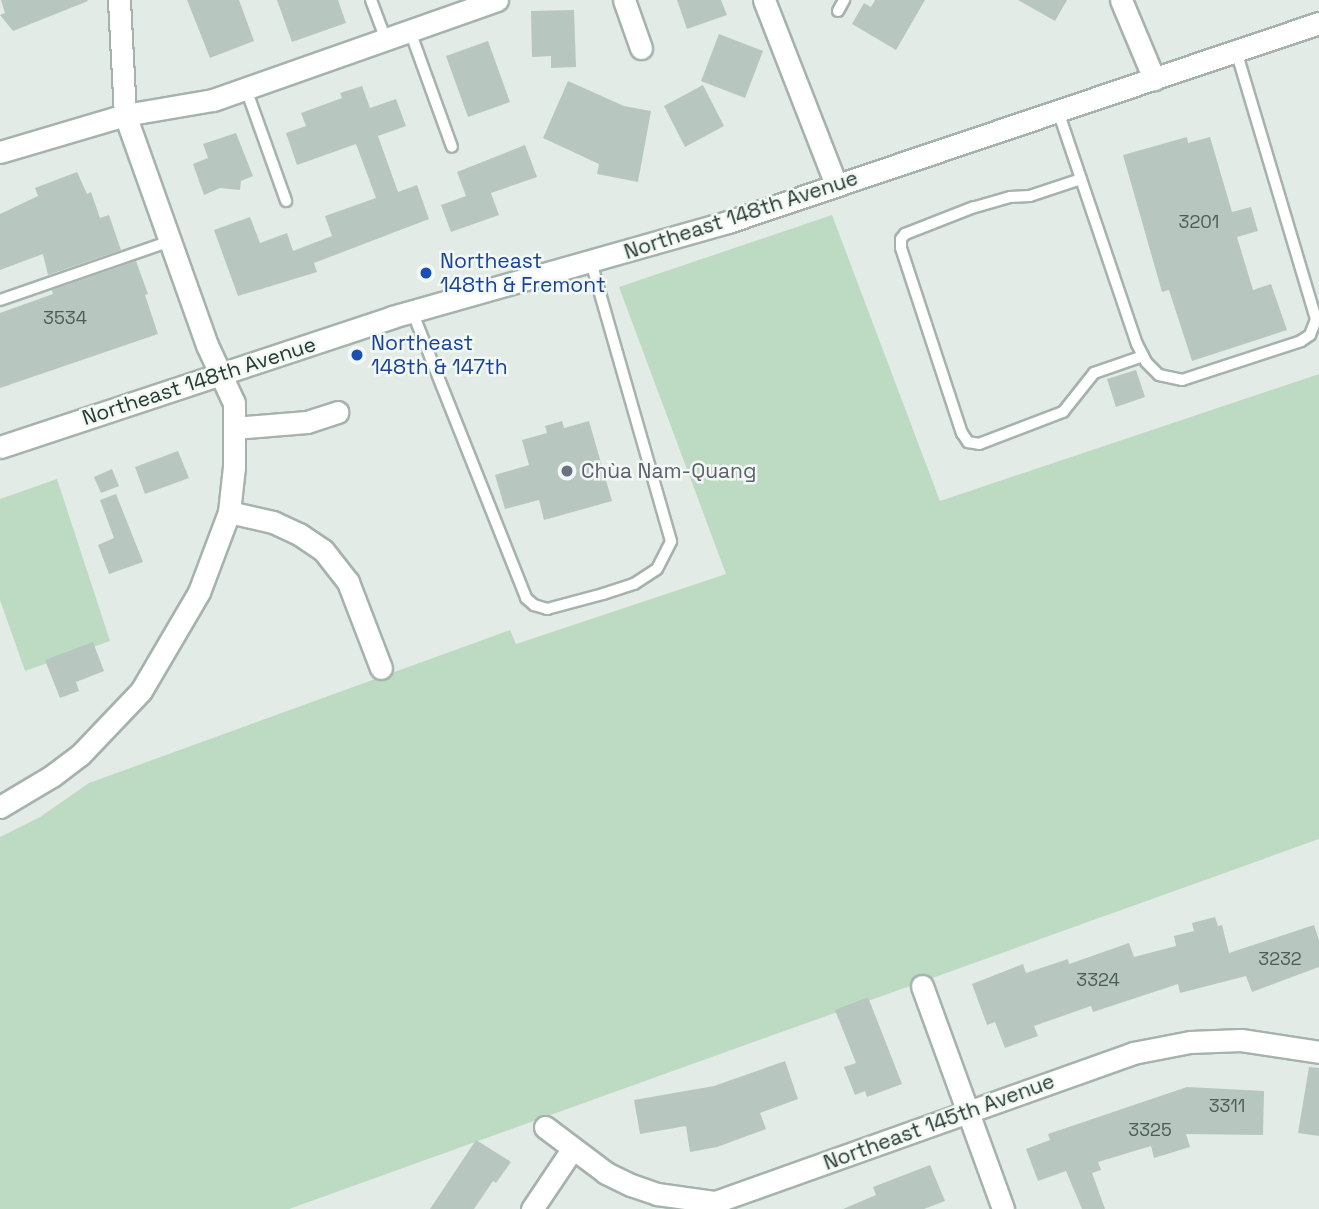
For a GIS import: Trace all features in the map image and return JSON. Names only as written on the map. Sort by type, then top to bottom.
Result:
[{"type":"street","points":[[0,807],[52,776],[80,755],[141,691],[199,593],[229,512],[233,403],[206,345],[125,115],[119,0]]},
{"type":"street","points":[[0,152],[125,115],[213,100],[496,0]]},
{"type":"street","points":[[624,0],[641,48]]},
{"type":"street","points":[[764,0],[835,185]]},
{"type":"street","points":[[1121,0],[1154,79]]},
{"type":"street","name":"Northeast 148th Avenue","points":[[0,447],[412,311],[729,222],[1319,23]]},
{"type":"street","points":[[234,428],[307,422],[337,412]]},
{"type":"street","points":[[229,512],[273,522],[299,534],[323,550],[348,582],[380,668]]},
{"type":"street","points":[[922,986],[1003,1209]]},
{"type":"street","name":"Northeast 145th Avenue","points":[[545,1126],[606,1173],[631,1185],[657,1194],[716,1205],[967,1111],[1133,1053],[1190,1042],[1241,1040],[1319,1052]]},
{"type":"street","points":[[532,1209],[573,1148]]},
{"type":"lane","points":[[371,0],[386,40]]},
{"type":"lane","points":[[838,11],[844,0]]},
{"type":"lane","points":[[410,31],[452,146]]},
{"type":"lane","points":[[1058,111],[1143,356],[1158,375],[1182,380],[1301,341],[1310,335],[1316,319],[1236,51]]},
{"type":"lane","points":[[247,89],[286,201]]},
{"type":"lane","points":[[1081,179],[1030,196],[1010,197],[974,207],[905,234],[901,239],[901,248],[962,433],[968,442],[979,444],[1063,412],[1094,373],[1143,356]]},
{"type":"lane","points":[[0,300],[170,241]]},
{"type":"lane","points":[[412,311],[526,598],[534,605],[547,609],[593,597],[634,584],[657,569],[671,541],[591,262]]},
{"type":"green space","points":[[832,215],[940,501],[1319,374],[1319,839],[289,1209],[0,1209],[0,837],[40,817],[89,783],[510,630],[516,644],[726,574],[619,287]]},
{"type":"green space","points":[[57,479],[110,641],[25,671],[0,600],[0,499]]},
{"type":"building","points":[[1,0],[88,1],[13,31],[0,15],[5,13]]},
{"type":"building","points":[[187,0],[239,0],[254,41],[210,58]]},
{"type":"building","points":[[277,0],[338,0],[346,23],[292,42]]},
{"type":"building","points":[[677,0],[721,0],[727,15],[687,29]]},
{"type":"building","points":[[875,0],[925,0],[896,50],[852,24],[864,3],[871,7]]},
{"type":"building","points":[[1018,0],[1067,0],[1055,21]]},
{"type":"building","points":[[574,10],[576,67],[551,68],[551,56],[532,57],[531,11]]},
{"type":"building","points":[[719,34],[763,51],[745,98],[701,81]]},
{"type":"building","points":[[488,41],[510,102],[468,117],[446,56]]},
{"type":"building","points":[[568,81],[624,106],[651,111],[638,182],[597,174],[599,164],[543,138]]},
{"type":"building","points":[[703,85],[724,126],[685,147],[664,106]]},
{"type":"building","points":[[362,86],[370,108],[396,99],[406,126],[378,136],[398,192],[417,185],[429,219],[314,263],[317,272],[238,296],[214,230],[250,217],[260,243],[287,233],[293,251],[332,236],[325,216],[376,198],[356,144],[297,165],[286,133],[306,126],[301,113],[342,98],[340,93]]},
{"type":"building","points":[[236,133],[253,176],[241,181],[240,190],[220,188],[204,195],[193,164],[208,158],[203,144]]},
{"type":"building","points":[[1187,137],[1188,143],[1210,137],[1232,212],[1251,207],[1258,231],[1237,237],[1253,290],[1271,284],[1287,330],[1192,361],[1169,290],[1162,292],[1123,155]]},
{"type":"building","points":[[525,145],[537,177],[491,193],[499,215],[451,232],[441,205],[466,196],[457,172]]},
{"type":"building","points":[[77,172],[87,194],[91,192],[100,218],[109,215],[121,250],[48,275],[43,254],[0,270],[0,214],[38,196],[35,188]]},
{"type":"building","points":[[136,261],[158,334],[0,388],[0,313],[53,294],[52,290]]},
{"type":"building","points":[[1136,370],[1145,397],[1116,407],[1107,379]]},
{"type":"building","name":"Chùa Nam-Quang","points":[[562,421],[564,428],[589,421],[612,501],[544,520],[539,500],[505,509],[495,475],[529,465],[522,440],[547,433],[545,426]]},
{"type":"building","points":[[178,451],[189,478],[145,494],[135,467]]},
{"type":"building","points":[[112,469],[119,486],[101,493],[94,477]]},
{"type":"building","points":[[116,494],[143,562],[109,574],[98,545],[114,538],[100,500]]},
{"type":"building","points":[[93,642],[104,671],[76,682],[79,691],[60,698],[45,660]]},
{"type":"building","points":[[1215,917],[1218,926],[1222,925],[1229,953],[1314,925],[1319,940],[1319,967],[1252,992],[1246,976],[1180,993],[1178,984],[1093,1012],[1091,1006],[1034,1026],[1038,1036],[1005,1048],[995,1022],[987,1025],[972,984],[1023,964],[1026,973],[1068,959],[1069,964],[1129,943],[1134,957],[1176,946],[1174,936],[1194,931],[1192,923]]},
{"type":"building","points":[[868,997],[902,1084],[867,1097],[865,1091],[855,1095],[844,1067],[856,1063],[835,1010]]},
{"type":"building","points":[[785,1061],[798,1099],[760,1113],[766,1129],[717,1147],[690,1152],[686,1126],[640,1134],[634,1100],[714,1086]]},
{"type":"building","points":[[1309,1067],[1319,1068],[1319,1136],[1298,1133]]},
{"type":"building","points":[[1187,1087],[1264,1091],[1263,1135],[1186,1134],[1190,1147],[1154,1158],[1151,1146],[1098,1162],[1101,1170],[1092,1173],[1105,1209],[1082,1209],[1066,1171],[1038,1181],[1026,1149],[1050,1140],[1048,1134]]},
{"type":"building","points":[[476,1140],[511,1162],[496,1183],[493,1181],[474,1209],[430,1209]]},
{"type":"building","points":[[930,1165],[945,1201],[924,1209],[843,1209],[876,1195],[873,1187]]},
{"type":"place","name":"Northeast 148th & Fremont","points":[[426,273]]},
{"type":"place","name":"Northeast 148th & 147th","points":[[357,355]]},
{"type":"place","name":"Chùa Nam-Quang","points":[[567,471]]}]
